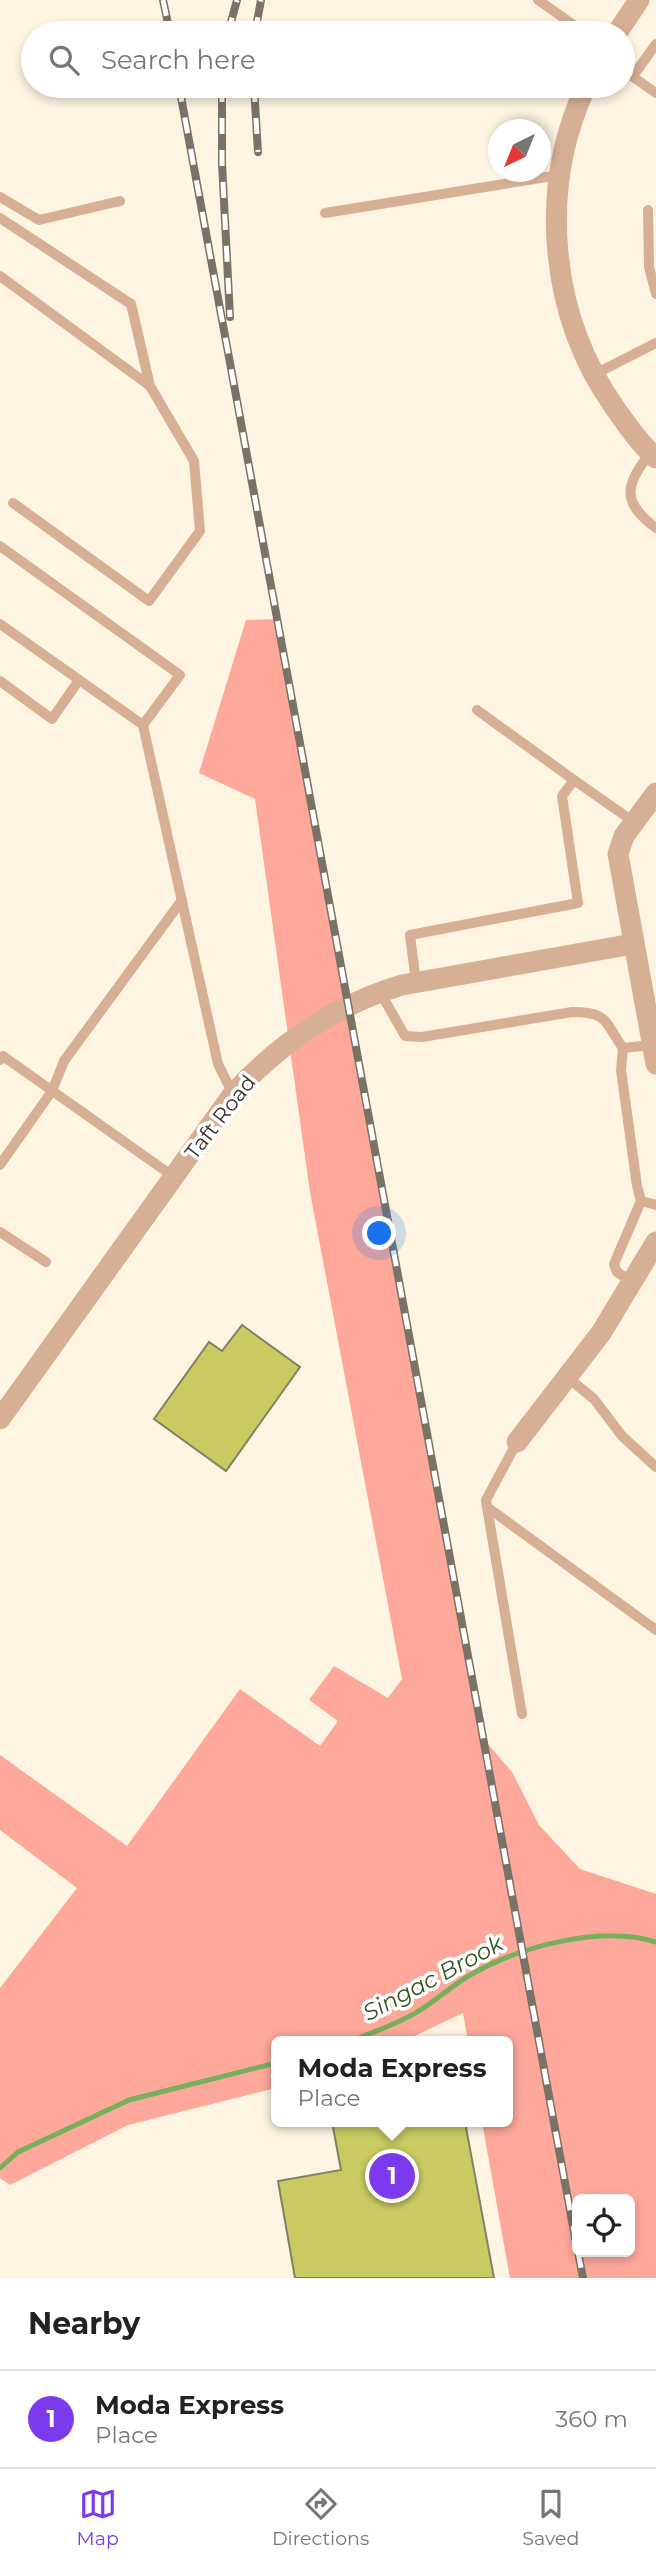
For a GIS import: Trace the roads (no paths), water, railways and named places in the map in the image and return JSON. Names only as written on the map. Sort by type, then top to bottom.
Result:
[{"type":"street","points":[[625,21],[639,0]]},
{"type":"street","points":[[582,98],[566,141],[555,215],[564,287],[572,322],[595,374],[627,425],[653,455]]},
{"type":"street","points":[[654,1055],[618,854],[624,836],[656,793]]},
{"type":"street","name":"Taft Road","points":[[0,1419],[233,1094],[278,1050],[306,1029],[380,992],[416,982],[633,944]]},
{"type":"street","points":[[517,1442],[634,1283],[656,1242]]},
{"type":"lane","points":[[538,0],[567,21]]},
{"type":"lane","points":[[635,66],[656,44]]},
{"type":"lane","points":[[635,78],[656,93]]},
{"type":"lane","points":[[325,214],[559,175]]},
{"type":"lane","points":[[0,197],[39,220],[120,201]]},
{"type":"lane","points":[[648,210],[649,267],[656,294]]},
{"type":"lane","points":[[0,218],[131,304],[150,386],[194,461],[200,531],[149,601],[13,503]]},
{"type":"lane","points":[[0,276],[150,386]]},
{"type":"lane","points":[[595,374],[656,343]]},
{"type":"lane","points":[[653,455],[631,478],[629,494],[633,507],[656,528]]},
{"type":"lane","points":[[0,546],[180,675],[143,725]]},
{"type":"lane","points":[[0,624],[143,725],[218,1064],[233,1094]]},
{"type":"lane","points":[[0,681],[52,719],[79,680]]},
{"type":"lane","points":[[477,710],[634,822]]},
{"type":"lane","points":[[416,982],[410,935],[578,903],[562,796],[574,780]]},
{"type":"lane","points":[[0,1165],[52,1091],[64,1061],[182,900]]},
{"type":"lane","points":[[380,992],[405,1037],[422,1037],[572,1012],[595,1012],[605,1019],[623,1048],[622,1083],[641,1200],[614,1264],[617,1272],[634,1283]]},
{"type":"lane","points":[[623,1048],[654,1055]]},
{"type":"lane","points":[[1,1057],[174,1177]]},
{"type":"lane","points":[[641,1200],[656,1205]]},
{"type":"lane","points":[[0,1232],[46,1262]]},
{"type":"lane","points":[[567,1377],[594,1399],[622,1436],[656,1467]]},
{"type":"lane","points":[[517,1442],[486,1500],[522,1714]]},
{"type":"lane","points":[[487,1507],[656,1630]]},
{"type":"waterway","name":"Singac Brook","points":[[363,2036],[410,2016],[464,1979],[492,1964],[538,1947],[587,1937],[635,1937],[656,1942]]},
{"type":"waterway","name":"Singac Brook","points":[[0,2168],[18,2152],[129,2100],[271,2064]]},
{"type":"railway","points":[[163,0],[167,21]]},
{"type":"railway","points":[[231,21],[237,0]]},
{"type":"railway","points":[[257,21],[261,0]]},
{"type":"railway","points":[[181,98],[572,2221]]},
{"type":"railway","points":[[222,98],[222,163],[230,317]]},
{"type":"railway","points":[[255,98],[258,152]]},
{"type":"railway","points":[[579,2257],[583,2278]]},
{"type":"place","name":"Moda Express","points":[[392,2176]]}]
